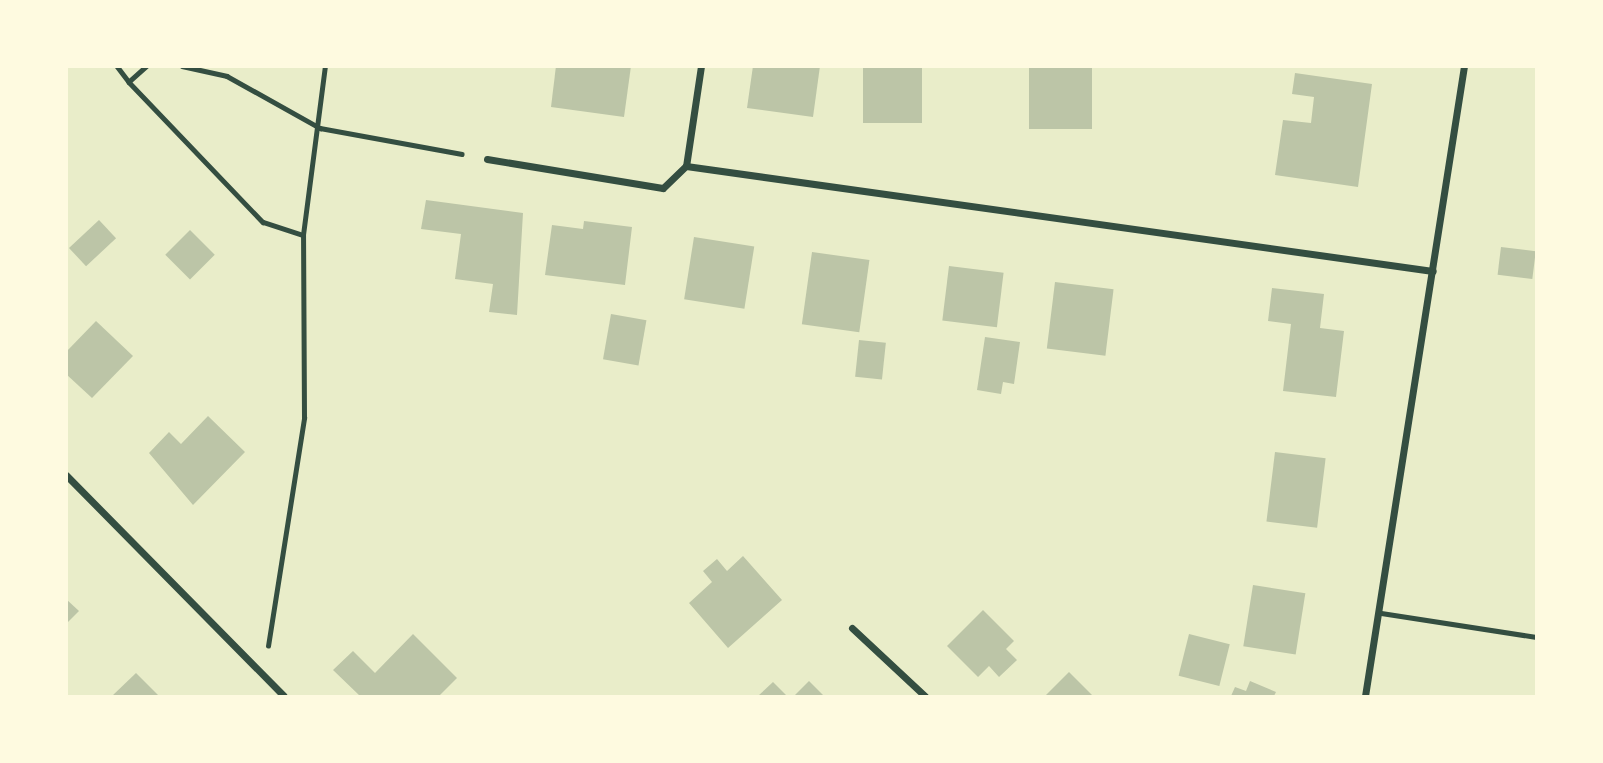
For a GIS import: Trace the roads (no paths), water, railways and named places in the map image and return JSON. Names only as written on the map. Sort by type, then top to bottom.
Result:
[{"type":"street","points":[[487,159],[663,188],[686,166],[701,66]]},
{"type":"street","points":[[1365,696],[1381,613],[1464,66]]},
{"type":"street","points":[[686,166],[1433,271]]},
{"type":"street","points":[[66,475],[284,696]]},
{"type":"street","points":[[852,628],[925,696]]},
{"type":"lane","points":[[1381,613],[1536,637]]}]
